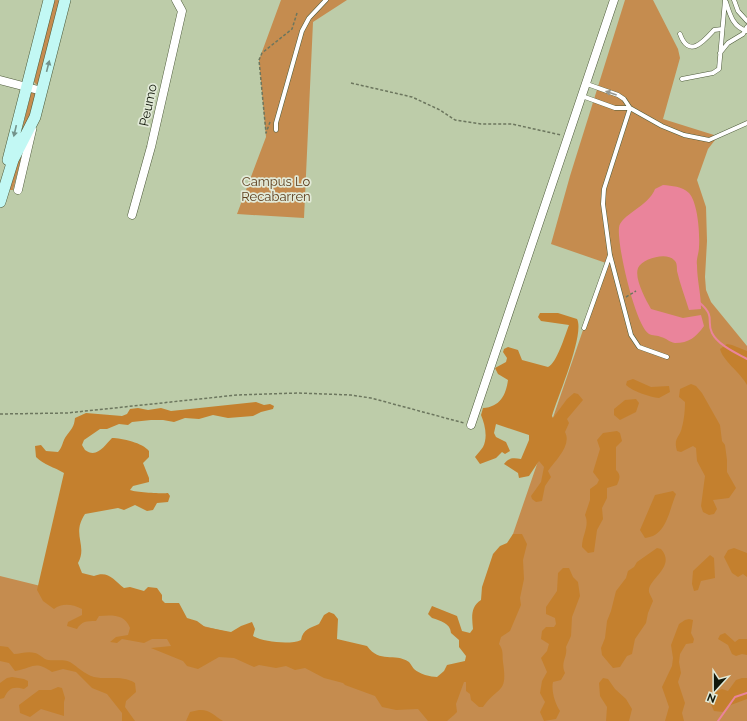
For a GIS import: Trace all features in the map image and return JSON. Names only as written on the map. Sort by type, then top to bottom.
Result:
[{"type":"street","points":[[0,202],[18,121],[50,0]]},
{"type":"street","points":[[18,190],[65,0]]},
{"type":"street","name":"Peumo","points":[[132,215],[152,140],[182,11],[176,0]]},
{"type":"street","points":[[471,425],[614,0]]},
{"type":"street","points":[[0,80],[42,91]]},
{"type":"street","points":[[2,188],[35,117]]},
{"type":"lane","points":[[276,130],[276,123],[302,31],[309,18],[326,0]]},
{"type":"lane","points":[[682,79],[717,72],[719,69],[725,0]]},
{"type":"lane","points":[[725,0],[731,18],[738,27],[746,30]]},
{"type":"lane","points":[[734,0],[738,11],[747,21]]},
{"type":"lane","points":[[680,34],[682,39],[687,44],[695,46],[702,44],[714,30],[722,29]]},
{"type":"lane","points":[[720,53],[728,43],[746,30]]},
{"type":"lane","points":[[586,84],[618,95],[624,99],[630,108],[662,126],[684,135],[710,140],[747,123]]},
{"type":"lane","points":[[582,96],[615,108],[630,108]]},
{"type":"lane","points":[[630,108],[604,189],[603,204],[610,255],[631,335],[639,347],[667,357]]},
{"type":"lane","points":[[584,328],[610,255]]},
{"type":"path","points":[[276,123],[269,122],[266,132],[259,60],[262,53],[292,29],[297,13]]},
{"type":"path","points":[[351,83],[412,97],[440,110],[455,120],[481,124],[512,124],[569,137]]},
{"type":"path","points":[[624,298],[636,291]]},
{"type":"path","points":[[0,414],[67,412],[237,395],[298,393],[351,395],[371,398],[471,425]]},
{"type":"green space","points":[[54,0],[58,0],[60,2],[40,84],[37,85],[34,82]]},
{"type":"green space","name":"Campus Lo Recabarren","points":[[281,0],[347,0],[313,22],[304,218],[237,214],[266,137],[259,60]]},
{"type":"green space","points":[[625,0],[653,0],[678,49],[680,58],[663,119],[714,135],[715,140],[708,149],[697,180],[706,207],[706,290],[711,302],[747,346],[747,721],[0,721],[0,576],[455,688],[513,534],[606,263],[551,244],[570,176]]},
{"type":"green space","points":[[31,93],[36,93],[30,125],[19,142]]},
{"type":"green space","points":[[25,143],[13,190],[10,190],[8,187]]},
{"type":"shaded area","points":[[663,185],[683,189],[689,193],[694,204],[698,219],[699,234],[697,263],[701,309],[689,310],[678,276],[676,263],[671,258],[661,256],[645,261],[638,268],[637,273],[641,289],[651,309],[683,318],[701,315],[704,326],[692,339],[680,343],[675,343],[660,336],[650,335],[644,328],[638,316],[628,284],[619,237],[619,228],[624,219],[647,200],[655,189]]},
{"type":"shaded area","points":[[540,313],[558,313],[577,319],[578,327],[577,338],[570,366],[552,416],[553,418],[567,399],[574,393],[578,394],[583,400],[567,419],[569,423],[565,432],[567,437],[565,447],[548,471],[551,477],[545,486],[542,501],[536,502],[531,496],[541,482],[544,467],[539,461],[529,476],[519,478],[518,473],[504,464],[510,459],[521,459],[529,440],[529,435],[496,424],[494,433],[496,437],[506,442],[510,451],[505,454],[502,452],[496,458],[480,464],[475,457],[485,443],[485,427],[481,415],[483,408],[498,403],[506,391],[508,380],[498,374],[495,368],[506,362],[507,358],[503,352],[504,349],[508,347],[518,350],[522,360],[548,367],[558,355],[569,325],[541,321],[538,317]]},
{"type":"shaded area","points":[[727,344],[747,351],[747,385],[724,358],[720,349]]},
{"type":"shaded area","points":[[633,379],[651,387],[669,386],[670,392],[659,398],[641,393],[626,385],[627,381]]},
{"type":"shaded area","points":[[691,384],[696,386],[702,393],[720,425],[722,441],[725,445],[727,472],[736,488],[729,498],[713,500],[717,509],[714,514],[709,515],[703,512],[701,506],[705,476],[697,461],[696,448],[693,446],[681,452],[677,451],[676,446],[676,440],[683,424],[685,408],[685,402],[679,397],[680,389]]},
{"type":"shaded area","points":[[636,399],[639,403],[636,412],[620,420],[614,415],[614,409],[625,400]]},
{"type":"shaded area","points":[[256,402],[274,406],[273,409],[253,416],[228,418],[213,415],[199,419],[185,418],[174,422],[151,420],[132,422],[128,425],[119,424],[107,429],[100,429],[84,440],[82,445],[85,450],[93,453],[104,447],[112,438],[132,442],[146,448],[149,451],[149,457],[143,463],[149,478],[149,482],[133,486],[130,490],[148,493],[168,493],[170,496],[168,502],[157,503],[153,510],[147,511],[135,505],[124,510],[118,508],[85,514],[79,528],[81,557],[78,563],[82,573],[94,576],[99,574],[107,575],[124,588],[130,587],[144,591],[148,587],[157,588],[162,595],[162,600],[165,603],[179,603],[187,618],[197,621],[205,627],[231,632],[252,622],[255,629],[253,636],[263,640],[284,643],[301,640],[305,631],[319,624],[324,615],[329,612],[334,614],[338,619],[337,639],[367,646],[377,655],[403,659],[409,662],[414,669],[419,672],[428,676],[437,677],[444,671],[447,665],[465,661],[466,656],[459,647],[459,640],[451,633],[449,627],[442,621],[432,618],[428,614],[432,606],[457,616],[462,631],[470,633],[473,629],[473,609],[481,600],[482,587],[493,554],[500,546],[507,543],[513,534],[522,534],[527,544],[523,560],[524,579],[520,598],[521,605],[510,631],[501,637],[499,644],[502,649],[503,659],[503,685],[483,707],[479,707],[471,700],[470,694],[466,691],[466,682],[464,682],[456,704],[457,712],[447,721],[428,721],[418,709],[396,710],[382,707],[375,696],[343,683],[324,678],[305,668],[295,670],[286,666],[276,668],[259,665],[254,667],[234,658],[219,657],[198,669],[187,666],[183,661],[151,648],[171,646],[167,639],[152,639],[144,643],[122,639],[117,643],[110,642],[116,637],[128,635],[130,628],[128,623],[118,616],[99,616],[96,621],[85,622],[77,629],[67,626],[68,622],[82,615],[82,609],[67,605],[54,609],[43,601],[37,590],[64,473],[39,460],[36,457],[35,446],[41,445],[46,451],[58,452],[74,423],[75,418],[86,413],[122,416],[127,414],[130,409],[138,408],[148,410],[161,408],[171,411]]},
{"type":"shaded area","points":[[617,431],[620,433],[622,441],[616,447],[616,470],[619,473],[619,478],[617,485],[607,488],[607,498],[602,508],[603,519],[597,530],[594,552],[588,553],[582,547],[582,543],[587,523],[585,515],[590,500],[590,489],[597,484],[599,480],[593,472],[600,449],[597,440],[603,433]]},
{"type":"shaded area","points":[[673,491],[676,494],[663,527],[658,533],[645,538],[640,530],[655,495]]},
{"type":"shaded area","points":[[657,548],[661,549],[665,555],[666,561],[664,567],[652,582],[650,587],[649,592],[653,601],[646,623],[635,639],[632,654],[627,656],[620,667],[613,668],[602,655],[601,648],[605,638],[607,621],[616,591],[626,578],[628,571],[634,567],[637,562]]},
{"type":"shaded area","points":[[734,548],[747,553],[747,577],[743,574],[738,577],[732,573],[724,557],[728,550]]},
{"type":"shaded area","points":[[710,555],[714,558],[715,578],[701,581],[698,590],[694,591],[692,584],[693,571]]},
{"type":"shaded area","points":[[563,568],[569,568],[573,577],[578,582],[580,596],[572,617],[571,636],[566,647],[563,666],[565,673],[561,680],[553,682],[554,697],[560,711],[556,719],[544,721],[540,712],[545,702],[540,693],[542,681],[547,672],[541,658],[547,651],[549,644],[541,639],[542,631],[546,627],[554,627],[556,624],[555,618],[546,614],[546,607],[557,591],[558,573]]},
{"type":"shaded area","points":[[689,619],[693,620],[691,633],[694,639],[693,643],[686,644],[680,654],[679,662],[681,673],[678,682],[685,703],[682,713],[684,721],[665,721],[669,707],[662,687],[672,666],[673,658],[671,645],[679,624]]},
{"type":"shaded area","points":[[725,633],[735,642],[739,639],[747,639],[747,655],[742,654],[736,656],[732,654],[728,645],[718,639],[720,635]]},
{"type":"shaded area","points":[[0,646],[8,647],[14,654],[32,652],[48,660],[67,661],[94,677],[120,678],[135,683],[136,692],[126,701],[125,707],[135,721],[122,721],[122,713],[107,694],[92,688],[76,672],[63,669],[52,672],[41,666],[34,666],[15,671],[9,663],[0,661]]},
{"type":"shaded area","points":[[12,677],[28,681],[28,686],[24,689],[14,688],[8,692],[4,698],[0,699],[0,683],[7,678]]},
{"type":"shaded area","points":[[603,678],[608,679],[615,689],[626,699],[632,709],[629,721],[606,721],[607,707],[600,696],[599,683]]},
{"type":"shaded area","points":[[747,678],[747,699],[728,706],[723,712],[714,711],[708,698],[711,694],[722,689],[728,691],[736,680]]},
{"type":"shaded area","points":[[58,687],[62,688],[65,698],[64,716],[41,709],[30,717],[20,713],[19,705],[39,690],[51,690]]},
{"type":"shaded area","points":[[199,710],[209,712],[223,721],[186,721],[190,712]]},
{"type":"waterway","points":[[700,303],[708,312],[710,329],[718,341],[747,359]]},
{"type":"waterway","points":[[718,721],[735,697],[747,693]]}]
